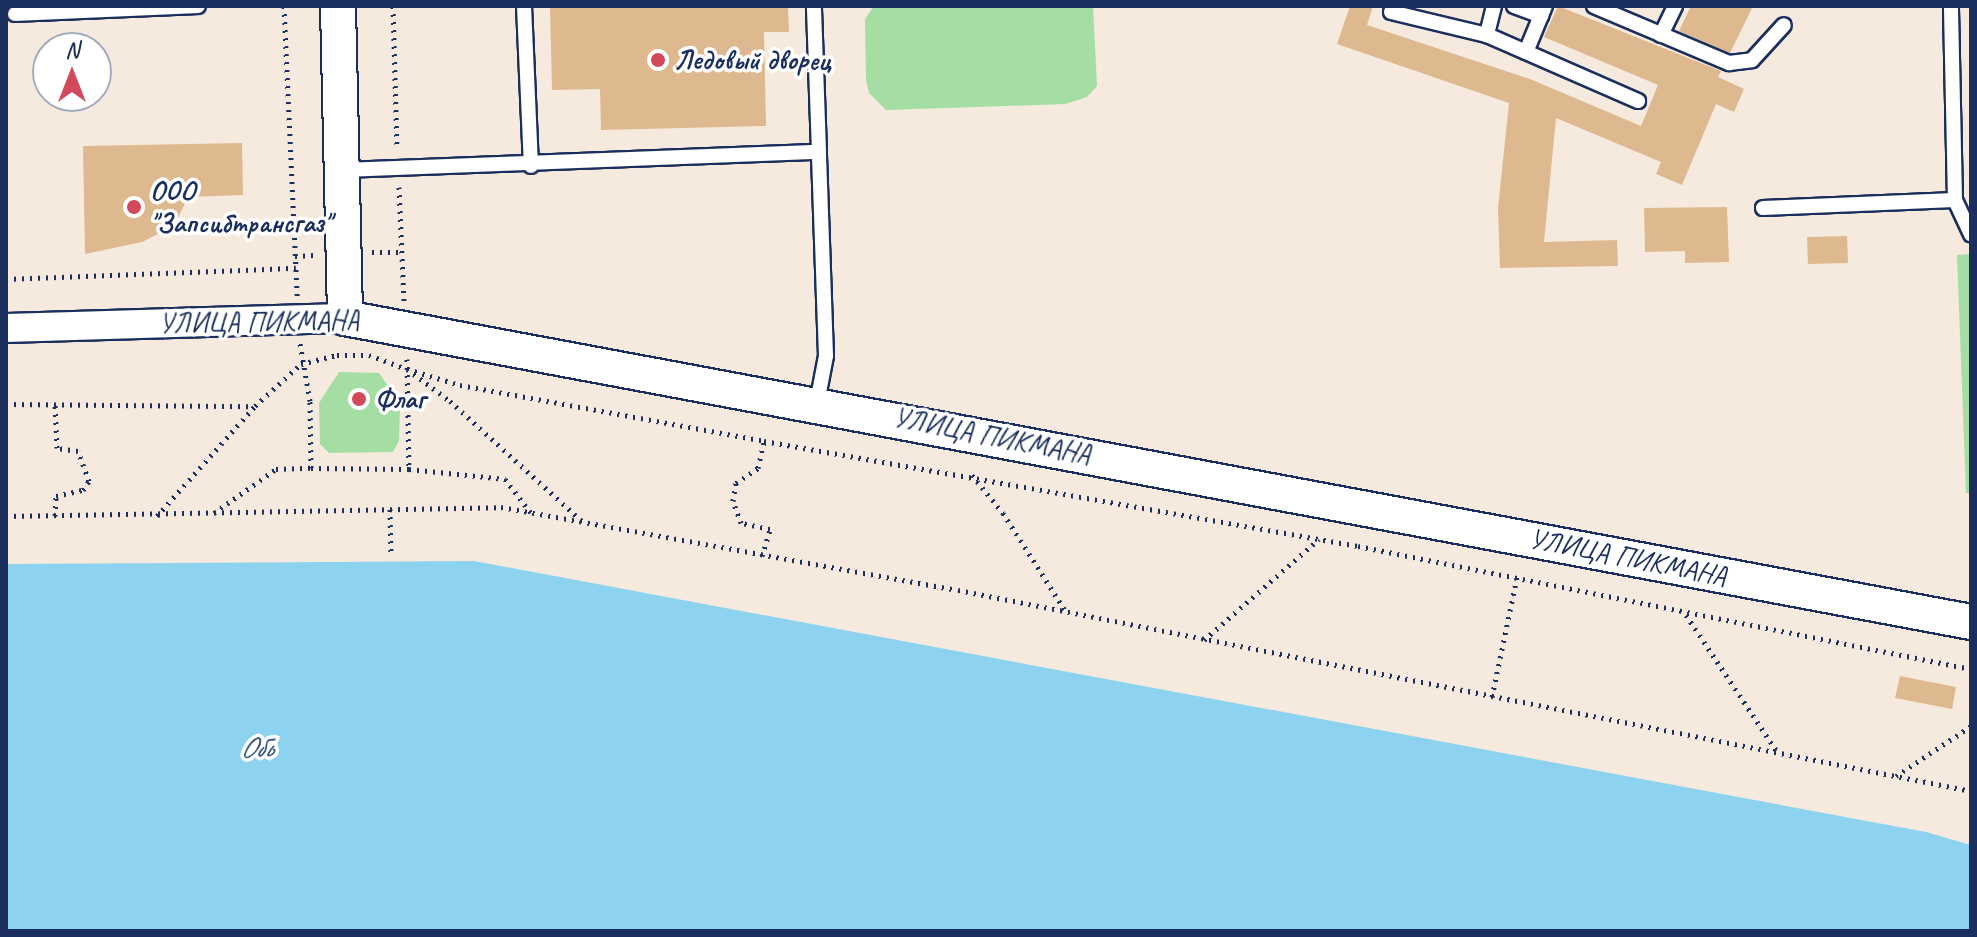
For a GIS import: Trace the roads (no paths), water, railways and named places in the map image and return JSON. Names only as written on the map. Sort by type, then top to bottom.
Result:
[{"type":"street","points":[[338,6],[345,318]]},
{"type":"street","name":"УЛИЦА ПИКМАНА","points":[[6,328],[298,316],[345,318],[817,403],[1971,622]]},
{"type":"lane","points":[[15,14],[198,6]]},
{"type":"lane","points":[[524,6],[531,166]]},
{"type":"lane","points":[[814,6],[826,356],[817,403]]},
{"type":"lane","points":[[1487,35],[1494,6]]},
{"type":"lane","points":[[1514,6],[1543,11],[1526,52]]},
{"type":"lane","points":[[1594,6],[1661,35],[1740,63],[1752,60],[1784,25]]},
{"type":"lane","points":[[1661,35],[1675,6]]},
{"type":"lane","points":[[1951,6],[1955,200],[1971,235]]},
{"type":"lane","points":[[1391,12],[1487,35],[1638,101]]},
{"type":"lane","points":[[344,170],[531,166],[819,152]]},
{"type":"lane","points":[[1763,208],[1955,200]]},
{"type":"water","name":"Обь","points":[[474,561],[1926,832],[1971,845],[1971,931],[6,931],[6,564]]},
{"type":"place","name":"Ледовый дворец","points":[[658,60]]},
{"type":"place","name":"ООО \"Запсибтрансгаз\"","points":[[134,207]]},
{"type":"place","name":"Флаг","points":[[359,399]]}]
